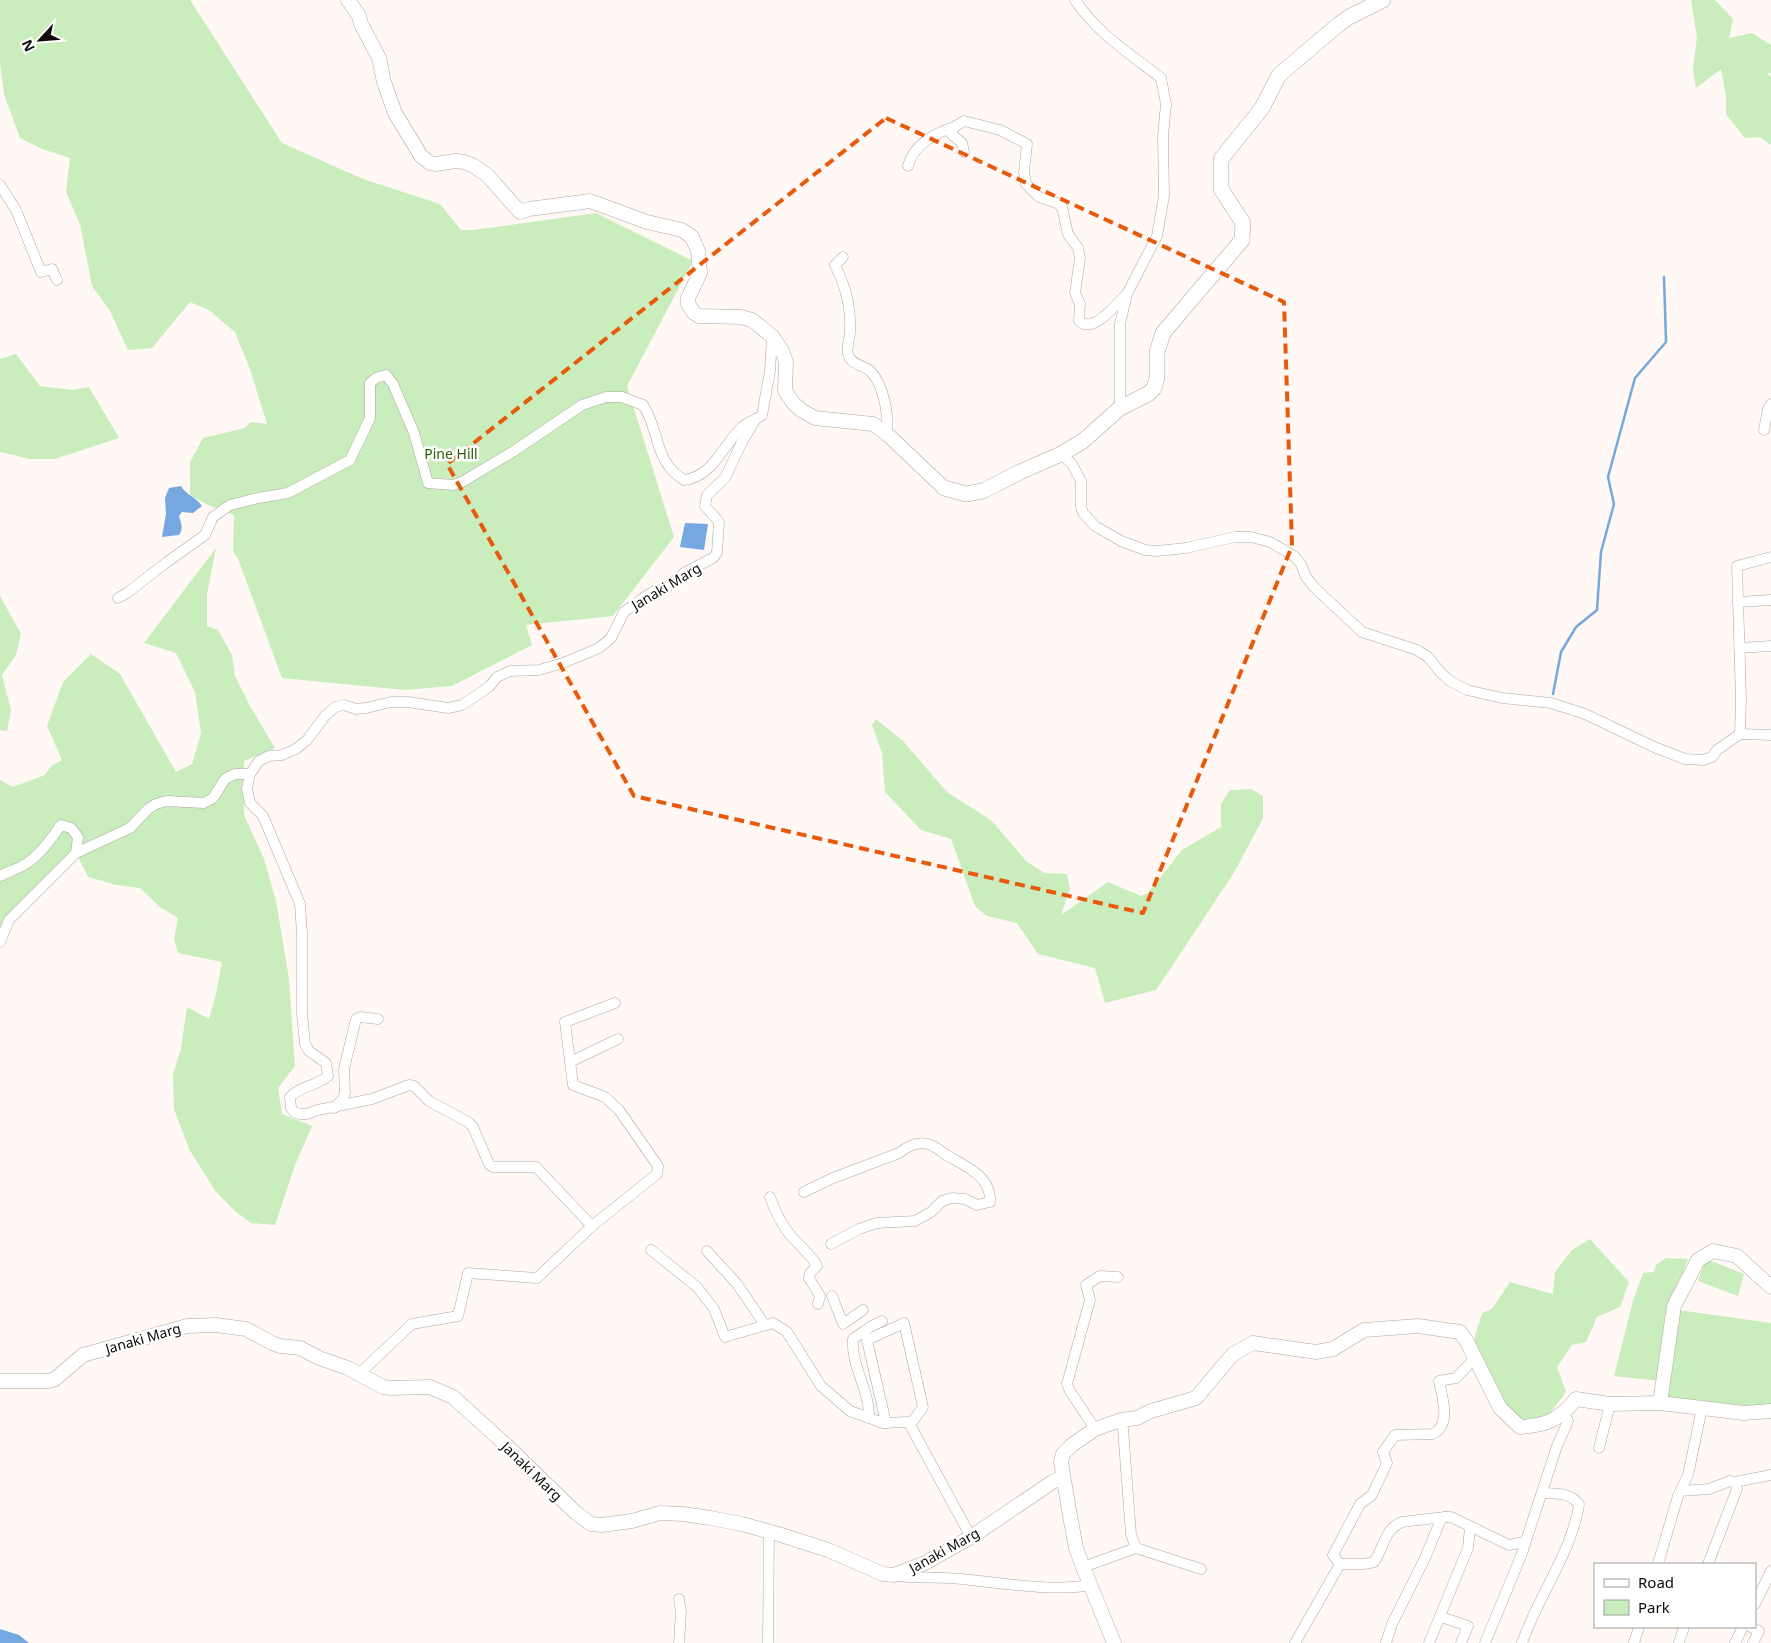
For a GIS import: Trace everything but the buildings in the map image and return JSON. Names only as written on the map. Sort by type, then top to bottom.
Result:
[{"type":"main road","points":[[944,488],[966,494],[983,491],[1061,454],[1083,441],[1120,408],[1148,394],[1154,388],[1157,378],[1157,352],[1163,333],[1242,240],[1243,223],[1221,189],[1221,158],[1262,108],[1279,75],[1349,17],[1383,0]]},
{"type":"street","points":[[348,0],[359,16],[361,24],[379,58],[384,82],[396,113],[425,160],[436,164],[456,161],[474,166],[488,176],[499,187],[509,202],[520,212],[529,209],[590,201],[647,222],[682,230],[692,237],[698,251],[700,273],[688,298],[688,304],[694,312],[700,316],[741,317],[752,320],[772,336],[782,351],[786,362],[785,391],[794,404],[815,418],[873,424],[887,434],[944,488]]},
{"type":"street","points":[[1076,0],[1083,12],[1103,34],[1161,78],[1166,104],[1163,136],[1164,196],[1157,236],[1127,294],[1120,324],[1120,408]]},
{"type":"street","points":[[908,166],[910,159],[922,144],[937,133],[964,121],[1000,130],[1027,144],[1024,172],[1026,184],[1039,196],[1062,207],[1068,234],[1078,248],[1080,258],[1075,293],[1080,304],[1079,321],[1088,325],[1104,317],[1127,294]]},
{"type":"street","points":[[954,127],[951,134],[962,143],[964,152]]},
{"type":"street","points":[[0,185],[16,210],[42,272],[52,269],[57,280]]},
{"type":"street","points":[[843,257],[835,265],[845,287],[849,304],[850,333],[848,357],[870,371],[879,382],[887,413],[887,434]]},
{"type":"street","points":[[118,598],[205,535],[213,517],[230,505],[288,493],[350,460],[370,418],[370,383],[376,378],[386,374],[393,384],[414,433],[428,483],[453,484],[462,482],[514,451],[582,405],[606,397],[622,397],[643,405],[652,423],[661,454],[672,470],[684,480],[694,479],[716,462],[742,427],[762,415],[770,371],[772,336]]},
{"type":"street","points":[[1764,430],[1768,409],[1771,404]]},
{"type":"street","name":"Janaki Marg","points":[[250,774],[259,761],[269,756],[282,756],[302,744],[335,707],[344,705],[356,709],[391,702],[408,702],[448,708],[462,705],[489,687],[497,677],[510,671],[539,670],[563,663],[598,648],[611,638],[624,612],[656,590],[665,589],[684,574],[713,558],[717,553],[719,522],[705,506],[707,495],[725,478],[755,420]]},
{"type":"street","points":[[1061,454],[1072,464],[1081,481],[1080,506],[1083,514],[1096,526],[1125,543],[1145,550],[1186,548],[1235,537],[1251,537],[1270,542],[1294,556],[1302,564],[1306,577],[1315,588],[1362,632],[1417,650],[1428,657],[1450,681],[1467,690],[1502,698],[1550,703],[1586,714],[1654,748],[1685,759],[1703,760],[1712,757],[1718,750],[1740,734],[1771,735]]},
{"type":"street","points":[[1740,734],[1737,566],[1771,557]]},
{"type":"street","points":[[1738,602],[1771,600]]},
{"type":"street","points":[[1739,648],[1771,646]]},
{"type":"street","points":[[0,942],[9,920],[76,853],[130,828],[148,809],[156,804],[167,801],[204,803],[214,798],[225,779],[235,774],[250,774],[247,790],[250,803],[263,816],[300,904],[302,1014],[305,1044],[309,1051],[326,1064],[328,1070],[328,1076],[323,1080],[294,1093],[290,1097],[291,1108],[294,1112],[308,1114],[318,1110],[372,1099],[409,1085],[414,1086],[429,1101],[468,1122],[473,1127],[489,1164],[493,1167],[536,1167],[592,1226]]},
{"type":"street","points":[[0,876],[23,866],[49,843],[61,825],[70,828],[78,837],[76,853]]},
{"type":"street","points":[[360,1373],[412,1324],[458,1316],[468,1273],[536,1278],[592,1226],[657,1174],[658,1166],[619,1110],[605,1097],[573,1085],[565,1022],[615,1003]]},
{"type":"street","points":[[334,1108],[343,1099],[345,1093],[344,1069],[356,1019],[360,1017],[378,1019]]},
{"type":"street","points":[[570,1062],[618,1039]]},
{"type":"street","points":[[804,1192],[833,1178],[899,1152],[908,1146],[927,1144],[976,1171],[988,1186],[990,1202],[977,1205],[965,1199],[952,1198],[942,1201],[931,1212],[915,1220],[877,1223],[859,1229],[831,1244]]},
{"type":"street","points":[[770,1198],[783,1224],[817,1266],[808,1278],[820,1296],[818,1304]]},
{"type":"street","points":[[651,1250],[697,1287],[714,1309],[725,1337],[773,1323],[787,1332],[821,1386],[850,1411],[886,1423],[907,1422],[971,1537]]},
{"type":"street","points":[[707,1251],[737,1284],[765,1325]]},
{"type":"street","points":[[1660,1403],[1674,1306],[1698,1260],[1714,1251],[1737,1256],[1771,1287]]},
{"type":"street","points":[[1095,1429],[1067,1384],[1090,1300],[1086,1285],[1100,1276],[1118,1277]]},
{"type":"street","points":[[832,1296],[843,1324],[863,1310]]},
{"type":"street","points":[[869,1418],[870,1404],[856,1362],[853,1339],[882,1321]]},
{"type":"street","points":[[886,1423],[867,1340],[904,1323],[923,1407],[910,1425]]},
{"type":"street","name":"Janaki Marg","points":[[0,1381],[48,1381],[55,1379],[83,1355],[187,1326],[202,1324],[246,1329],[272,1343],[280,1346],[300,1348],[319,1358],[360,1373],[383,1387],[430,1387],[453,1397],[576,1513],[591,1524],[602,1525],[632,1521],[660,1513],[710,1518],[769,1531],[828,1550],[883,1574],[894,1575],[925,1563],[971,1537],[1038,1492],[1063,1478]]},
{"type":"street","points":[[1114,1643],[1076,1548],[1063,1478],[1061,1462],[1063,1454],[1072,1445],[1095,1429],[1120,1420],[1137,1418],[1151,1411],[1196,1398],[1233,1354],[1253,1343],[1316,1352],[1333,1349],[1364,1330],[1418,1326],[1460,1332],[1500,1408],[1520,1427],[1542,1425],[1564,1413],[1576,1399],[1610,1404],[1660,1403],[1744,1413],[1771,1411]]},
{"type":"street","points":[[1340,1564],[1333,1555],[1360,1504],[1372,1495],[1387,1463],[1383,1452],[1395,1435],[1433,1434],[1438,1431],[1445,1416],[1439,1380],[1456,1378],[1475,1358]]},
{"type":"street","points":[[1599,1448],[1610,1404]]},
{"type":"street","points":[[1658,1563],[1680,1491],[1688,1475],[1702,1408]]},
{"type":"street","points":[[1485,1643],[1521,1556],[1557,1446],[1568,1421],[1564,1413]]},
{"type":"street","points":[[1120,1420],[1123,1429],[1122,1437],[1131,1534],[1136,1548]]},
{"type":"street","points":[[1680,1491],[1709,1489],[1730,1481],[1735,1482],[1771,1475]]},
{"type":"street","points":[[1708,1563],[1737,1489],[1735,1482]]},
{"type":"street","points":[[1522,1643],[1561,1561],[1578,1515],[1579,1504],[1574,1498],[1565,1494],[1542,1493]]},
{"type":"street","points":[[1340,1564],[1374,1562],[1388,1532],[1395,1525],[1402,1522],[1445,1516],[1451,1517],[1509,1545],[1525,1542]]},
{"type":"street","points":[[1386,1643],[1392,1624],[1445,1516]]},
{"type":"street","points":[[1429,1643],[1468,1548],[1470,1527]]},
{"type":"street","points":[[768,1643],[769,1531]]},
{"type":"street","points":[[1083,1567],[1136,1548],[1201,1569]]},
{"type":"street","points":[[1295,1643],[1340,1564]]},
{"type":"street","points":[[1756,1602],[1771,1571]]},
{"type":"street","points":[[894,1575],[956,1578],[1035,1586],[1079,1587],[1090,1585]]},
{"type":"street","points":[[679,1599],[681,1612],[679,1643]]},
{"type":"street","points":[[1441,1617],[1468,1626],[1461,1643]]},
{"type":"street","points":[[1634,1643],[1639,1628]]},
{"type":"street","points":[[1679,1643],[1684,1628]]},
{"type":"street","points":[[1735,1643],[1743,1628]]},
{"type":"street","points":[[1748,1628],[1759,1631],[1753,1643]]},
{"type":"highlighted area","points":[[886,118],[1284,302],[1292,546],[1143,913],[634,796],[447,464]]},
{"type":"green space","name":"Pine Hill","points":[[0,0],[190,0],[282,143],[363,179],[440,204],[461,230],[596,213],[693,261],[627,386],[674,537],[613,616],[526,625],[532,645],[452,686],[405,690],[282,678],[238,559],[233,551],[234,515],[208,505],[190,495],[190,462],[203,438],[245,428],[251,422],[267,424],[250,369],[235,332],[209,310],[190,302],[152,348],[128,350],[110,311],[92,286],[80,224],[66,192],[70,158],[42,149],[20,138],[4,94],[0,62]]},
{"type":"green space","points":[[1691,0],[1715,0],[1733,19],[1729,38],[1752,33],[1771,45],[1771,73],[1767,73],[1771,77],[1771,145],[1760,137],[1745,138],[1726,114],[1726,96],[1721,69],[1696,88],[1693,69],[1697,37]]},
{"type":"green space","points":[[16,354],[40,386],[72,390],[89,387],[119,438],[55,459],[30,459],[0,452],[0,359]]},
{"type":"green space","points":[[216,548],[207,594],[207,626],[218,630],[232,655],[235,676],[275,748],[244,761],[244,815],[264,859],[276,901],[289,979],[295,1066],[278,1088],[282,1114],[312,1126],[295,1165],[275,1225],[251,1223],[235,1211],[216,1192],[189,1149],[174,1109],[173,1074],[181,1049],[187,1007],[209,1019],[222,962],[178,953],[174,939],[178,918],[160,907],[140,888],[117,885],[88,877],[76,853],[0,933],[0,780],[13,787],[45,775],[51,766],[62,760],[47,726],[63,682],[91,654],[120,674],[176,772],[192,764],[201,733],[195,692],[176,653],[144,643]]},
{"type":"green space","points":[[0,596],[21,634],[16,655],[2,675],[11,710],[7,731],[0,730]]},
{"type":"green space","points":[[876,719],[904,742],[947,792],[992,821],[1027,862],[1045,873],[1067,874],[1070,889],[1061,915],[1108,882],[1141,896],[1148,893],[1182,850],[1221,827],[1221,804],[1230,790],[1251,789],[1263,796],[1263,818],[1235,871],[1156,990],[1105,1003],[1095,968],[1038,954],[1017,923],[987,916],[975,906],[951,839],[921,830],[885,792],[882,753],[872,725]]},
{"type":"green space","points":[[1590,1239],[1629,1282],[1620,1307],[1597,1317],[1586,1342],[1572,1345],[1557,1367],[1566,1392],[1546,1419],[1518,1425],[1472,1346],[1482,1313],[1492,1309],[1510,1282],[1553,1294],[1555,1272],[1572,1250]]},
{"type":"green space","points":[[1666,1258],[1688,1259],[1672,1295],[1659,1381],[1614,1376],[1633,1301],[1643,1273],[1654,1272],[1656,1265]]},
{"type":"green space","points":[[1706,1259],[1744,1274],[1738,1296],[1698,1281]]},
{"type":"green space","points":[[1678,1310],[1771,1323],[1771,1405],[1718,1408],[1665,1397]]},
{"type":"water","points":[[181,486],[202,506],[193,513],[182,512],[179,516],[182,528],[179,535],[162,537],[166,514],[165,498],[169,488]]},
{"type":"water","points":[[685,523],[708,524],[704,550],[680,547]]},
{"type":"water","points":[[0,1629],[19,1635],[29,1643],[0,1643]]},
{"type":"waterway","points":[[1553,694],[1561,652],[1576,627],[1597,610],[1601,552],[1614,504],[1608,477],[1635,378],[1666,342],[1664,277]]}]
